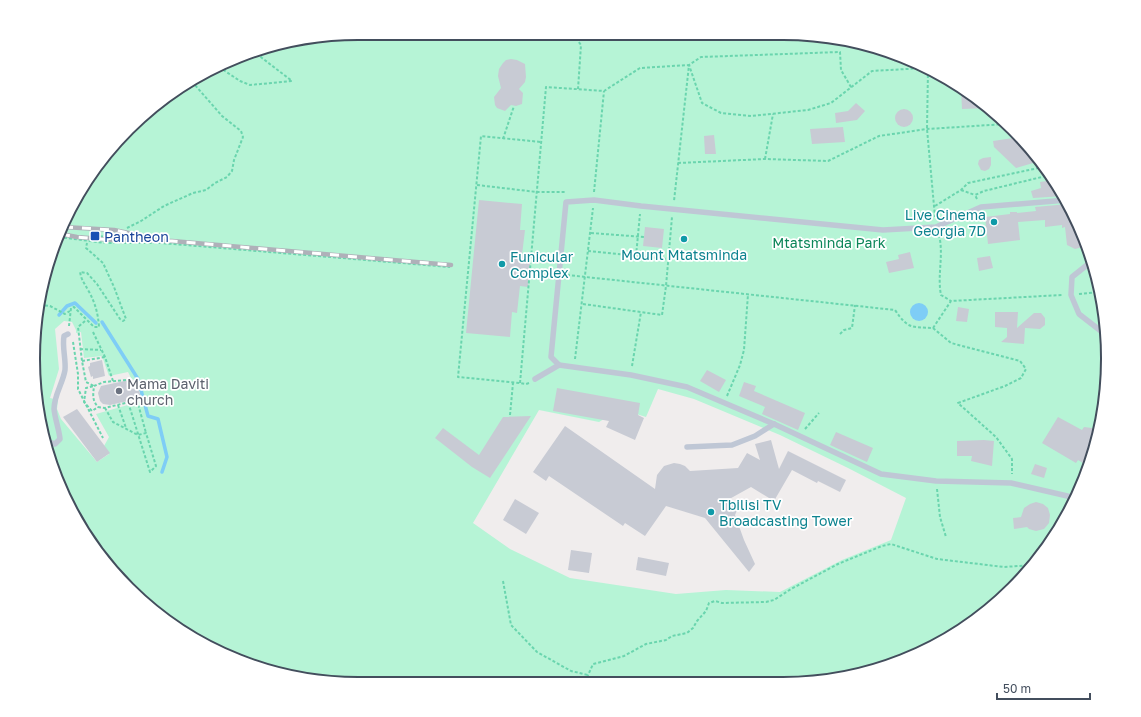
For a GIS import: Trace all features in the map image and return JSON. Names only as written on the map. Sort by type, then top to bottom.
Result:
[{"type":"lane","points":[[559,365],[552,357],[566,202],[594,200],[883,230],[936,226],[981,207],[1059,201]]},
{"type":"lane","points":[[1087,265],[1072,277],[1071,294],[1079,314],[1099,330]]},
{"type":"lane","points":[[52,443],[55,444],[60,439],[54,408],[65,371],[63,342],[64,336],[68,334]]},
{"type":"lane","points":[[535,379],[559,365],[631,375],[687,387],[774,424],[881,474],[936,481],[1011,483],[1069,496]]},
{"type":"lane","points":[[687,447],[732,445],[755,436],[774,424]]},
{"type":"path","points":[[577,40],[581,45],[578,89]]},
{"type":"path","points":[[520,384],[546,87],[604,91],[640,68],[689,64],[701,57],[840,52],[842,70],[851,87]]},
{"type":"path","points":[[223,71],[240,81],[250,84],[292,81],[260,56]]},
{"type":"path","points":[[689,64],[702,103],[721,113],[751,116],[808,110],[831,103],[872,71],[914,69]]},
{"type":"path","points":[[583,304],[662,315],[689,64]]},
{"type":"path","points":[[928,76],[927,129],[935,206],[961,190],[968,183],[1037,168]]},
{"type":"path","points":[[127,228],[164,206],[193,193],[206,190],[232,171],[242,137],[241,131],[222,116],[195,85]]},
{"type":"path","points":[[574,367],[591,233],[604,91]]},
{"type":"path","points":[[503,139],[514,106]]},
{"type":"path","points":[[765,159],[773,114]]},
{"type":"path","points":[[678,163],[765,159],[828,162],[880,136],[927,129],[999,124]]},
{"type":"path","points":[[535,379],[526,384],[520,384],[458,377],[481,136],[542,142]]},
{"type":"path","points":[[976,196],[984,191],[1043,177]]},
{"type":"path","points":[[477,185],[537,192],[542,191]]},
{"type":"path","points":[[961,190],[976,196],[981,207]]},
{"type":"path","points":[[636,256],[641,206]]},
{"type":"path","points":[[591,233],[644,237]]},
{"type":"path","points":[[95,236],[121,238],[121,235]]},
{"type":"path","points":[[940,236],[941,256],[939,284],[941,295],[952,301],[1094,292]]},
{"type":"path","points":[[64,238],[105,243],[161,243],[450,266]]},
{"type":"path","points":[[45,306],[50,306],[65,314],[74,307],[94,327],[99,327],[96,307],[87,288],[81,281],[80,272],[87,274],[97,284],[120,319],[123,321],[126,318],[103,263],[86,248],[87,243]]},
{"type":"path","points":[[588,251],[669,259]]},
{"type":"path","points":[[530,271],[557,274]]},
{"type":"path","points":[[578,276],[895,310],[904,323],[916,327],[933,328],[951,344],[1020,361],[1026,369],[1021,378],[958,403],[996,437],[1012,459],[1011,483]]},
{"type":"path","points":[[724,403],[742,357],[748,294]]},
{"type":"path","points":[[933,328],[952,301]]},
{"type":"path","points":[[840,334],[844,330],[852,328],[856,305]]},
{"type":"path","points":[[69,321],[70,311]]},
{"type":"path","points":[[633,356],[641,312]]},
{"type":"path","points":[[86,320],[78,327],[80,350],[86,382],[94,386]]},
{"type":"path","points":[[93,332],[105,357],[113,381]]},
{"type":"path","points":[[68,334],[73,337],[78,374],[78,389],[103,438]]},
{"type":"path","points":[[80,350],[102,350]]},
{"type":"path","points":[[82,361],[105,357]]},
{"type":"path","points":[[84,373],[89,372]]},
{"type":"path","points":[[126,380],[104,382],[86,388],[84,402],[92,411],[98,408],[105,408],[131,401],[137,400],[156,466],[150,472],[128,402]]},
{"type":"path","points":[[510,415],[513,383]]},
{"type":"path","points":[[94,386],[92,396],[98,408]]},
{"type":"path","points":[[118,405],[126,429]]},
{"type":"path","points":[[105,408],[114,422],[138,436]]},
{"type":"path","points":[[799,436],[819,414]]},
{"type":"path","points":[[138,436],[146,433]]},
{"type":"path","points":[[936,481],[940,517],[946,537]]},
{"type":"path","points":[[503,581],[511,624],[537,652],[571,671],[588,675],[592,664],[624,656],[646,644],[666,640],[672,636],[687,633],[693,628],[706,611],[709,603],[715,601],[722,603],[766,602],[774,600],[791,589],[838,564],[882,546],[891,544],[937,559],[1004,567],[1025,566]]},
{"type":"green space","name":"Mtatsminda Park","points":[[782,40],[824,43],[865,51],[904,64],[942,83],[976,106],[993,119],[1022,148],[1058,199],[1077,237],[1084,256],[1095,296],[1098,317],[1101,358],[1100,379],[1095,421],[1090,441],[1077,480],[1068,499],[1058,518],[1035,552],[1022,569],[993,598],[942,634],[904,653],[885,660],[845,671],[803,676],[358,677],[317,674],[276,666],[237,653],[199,634],[165,611],[133,584],[106,552],[83,518],[64,480],[57,461],[46,421],[40,358],[46,296],[57,256],[73,218],[94,182],[119,148],[148,119],[199,83],[237,64],[296,46],[338,41]],"holes":[[[64,321],[72,322],[76,333],[81,332],[84,358],[102,356],[109,376],[128,372],[131,378],[137,382],[142,401],[96,414],[109,437],[104,446],[109,454],[97,462],[61,419],[57,409],[58,400],[50,398],[59,369],[55,329]],[[658,389],[694,399],[780,435],[906,498],[891,540],[842,560],[780,592],[726,590],[676,594],[570,578],[510,549],[473,523],[539,410],[599,422],[620,409],[646,417]]]},
{"type":"water","points":[[915,303],[923,303],[928,308],[926,319],[923,321],[915,321],[910,316],[910,308]]},
{"type":"building","points":[[511,59],[525,64],[526,77],[525,82],[519,89],[523,93],[522,104],[516,106],[511,105],[505,111],[497,108],[494,97],[501,88],[498,76],[499,69],[506,60]]},
{"type":"building","points":[[961,96],[979,108],[962,109]]},
{"type":"building","points":[[856,103],[865,111],[857,120],[836,123],[835,113],[848,111]]},
{"type":"building","points":[[900,109],[908,109],[913,114],[911,125],[908,127],[900,127],[895,122],[895,114]]},
{"type":"building","points":[[843,127],[845,142],[812,144],[810,129]]},
{"type":"building","points":[[714,135],[716,154],[705,154],[704,136]]},
{"type":"building","points":[[1013,138],[1033,163],[1016,168],[994,147],[993,141]]},
{"type":"building","points":[[991,157],[991,165],[989,169],[985,171],[981,170],[978,164],[979,160]]},
{"type":"building","points":[[1046,181],[1056,196],[1033,198],[1031,191],[1041,188],[1040,182]]},
{"type":"building","name":"Funicular Complex","points":[[479,200],[522,204],[520,230],[525,230],[522,255],[531,256],[528,287],[520,286],[517,313],[512,312],[510,337],[466,333]]},
{"type":"building","points":[[1061,205],[1081,248],[1075,249],[1067,245],[1065,227],[1062,228],[1062,225],[1045,227],[1045,220],[1018,222],[1020,240],[988,244],[985,217],[1010,214],[1010,212],[1017,213],[1036,211],[1035,207]]},
{"type":"building","points":[[645,227],[664,229],[662,248],[643,246]]},
{"type":"building","points":[[910,252],[914,268],[889,273],[886,262],[899,259],[898,255]]},
{"type":"building","points":[[990,256],[993,268],[979,271],[977,258]]},
{"type":"building","points":[[958,307],[969,309],[967,322],[956,321]]},
{"type":"building","points":[[995,312],[1018,312],[1017,328],[1034,313],[1041,313],[1045,318],[1045,325],[1040,329],[1025,328],[1024,344],[1001,342],[1007,337],[1007,328],[995,327]]},
{"type":"building","points":[[102,360],[105,376],[93,379],[88,367],[90,366],[90,363]]},
{"type":"building","points":[[707,370],[726,380],[719,392],[700,381]]},
{"type":"building","name":"Mama Daviti church","points":[[129,380],[130,383],[137,382],[141,398],[110,405],[103,404],[100,401],[98,393],[101,386]]},
{"type":"building","points":[[744,382],[756,386],[754,391],[805,413],[798,430],[762,414],[765,407],[739,396]]},
{"type":"building","points":[[557,388],[640,403],[638,415],[644,418],[635,440],[606,427],[609,421],[553,411]]},
{"type":"building","points":[[77,409],[110,453],[97,462],[63,417]]},
{"type":"building","points":[[531,416],[490,478],[472,467],[435,438],[443,428],[479,455],[503,417]]},
{"type":"building","points":[[1058,417],[1082,430],[1084,427],[1092,428],[1093,430],[1083,463],[1078,460],[1076,463],[1042,443]]},
{"type":"building","points":[[565,426],[655,489],[657,475],[664,466],[674,463],[680,464],[685,466],[690,471],[738,468],[747,453],[760,460],[755,444],[771,440],[779,469],[788,451],[846,480],[840,492],[818,481],[817,483],[792,470],[774,501],[751,487],[724,502],[738,508],[735,515],[755,564],[749,572],[705,518],[666,506],[645,536],[625,523],[623,526],[549,476],[546,481],[533,472]]},
{"type":"building","points":[[836,432],[873,448],[867,462],[830,445]]},
{"type":"building","points":[[957,441],[994,441],[992,466],[971,461],[972,456],[957,456]]},
{"type":"building","points":[[1035,464],[1047,468],[1044,478],[1031,474]]},
{"type":"building","points":[[515,499],[539,513],[526,534],[503,520]]},
{"type":"building","points":[[1036,502],[1043,504],[1048,508],[1050,515],[1049,523],[1044,529],[1036,531],[1027,527],[1014,529],[1013,518],[1021,517],[1024,508]]},
{"type":"building","points":[[571,550],[592,553],[589,573],[568,570]]},
{"type":"building","points":[[638,557],[669,563],[666,576],[636,570]]},
{"type":"waterway","points":[[59,315],[67,306],[75,303],[96,323]]},
{"type":"waterway","points":[[102,322],[138,379],[148,416],[158,419],[167,457],[162,472]]},
{"type":"railway","points":[[69,227],[114,230],[148,237]]},
{"type":"railway","points":[[65,235],[112,240],[172,241],[451,265]]},
{"type":"place","name":"Live Cinema Georgia 7D","points":[[994,222]]},
{"type":"place","name":"Pantheon","points":[[95,236]]},
{"type":"place","name":"Mount Mtatsminda","points":[[684,239]]},
{"type":"place","name":"Funicular Complex","points":[[502,264]]},
{"type":"place","name":"Mama Daviti church","points":[[119,391]]},
{"type":"place","name":"Tbilisi TV Broadcasting Tower","points":[[711,512]]}]
